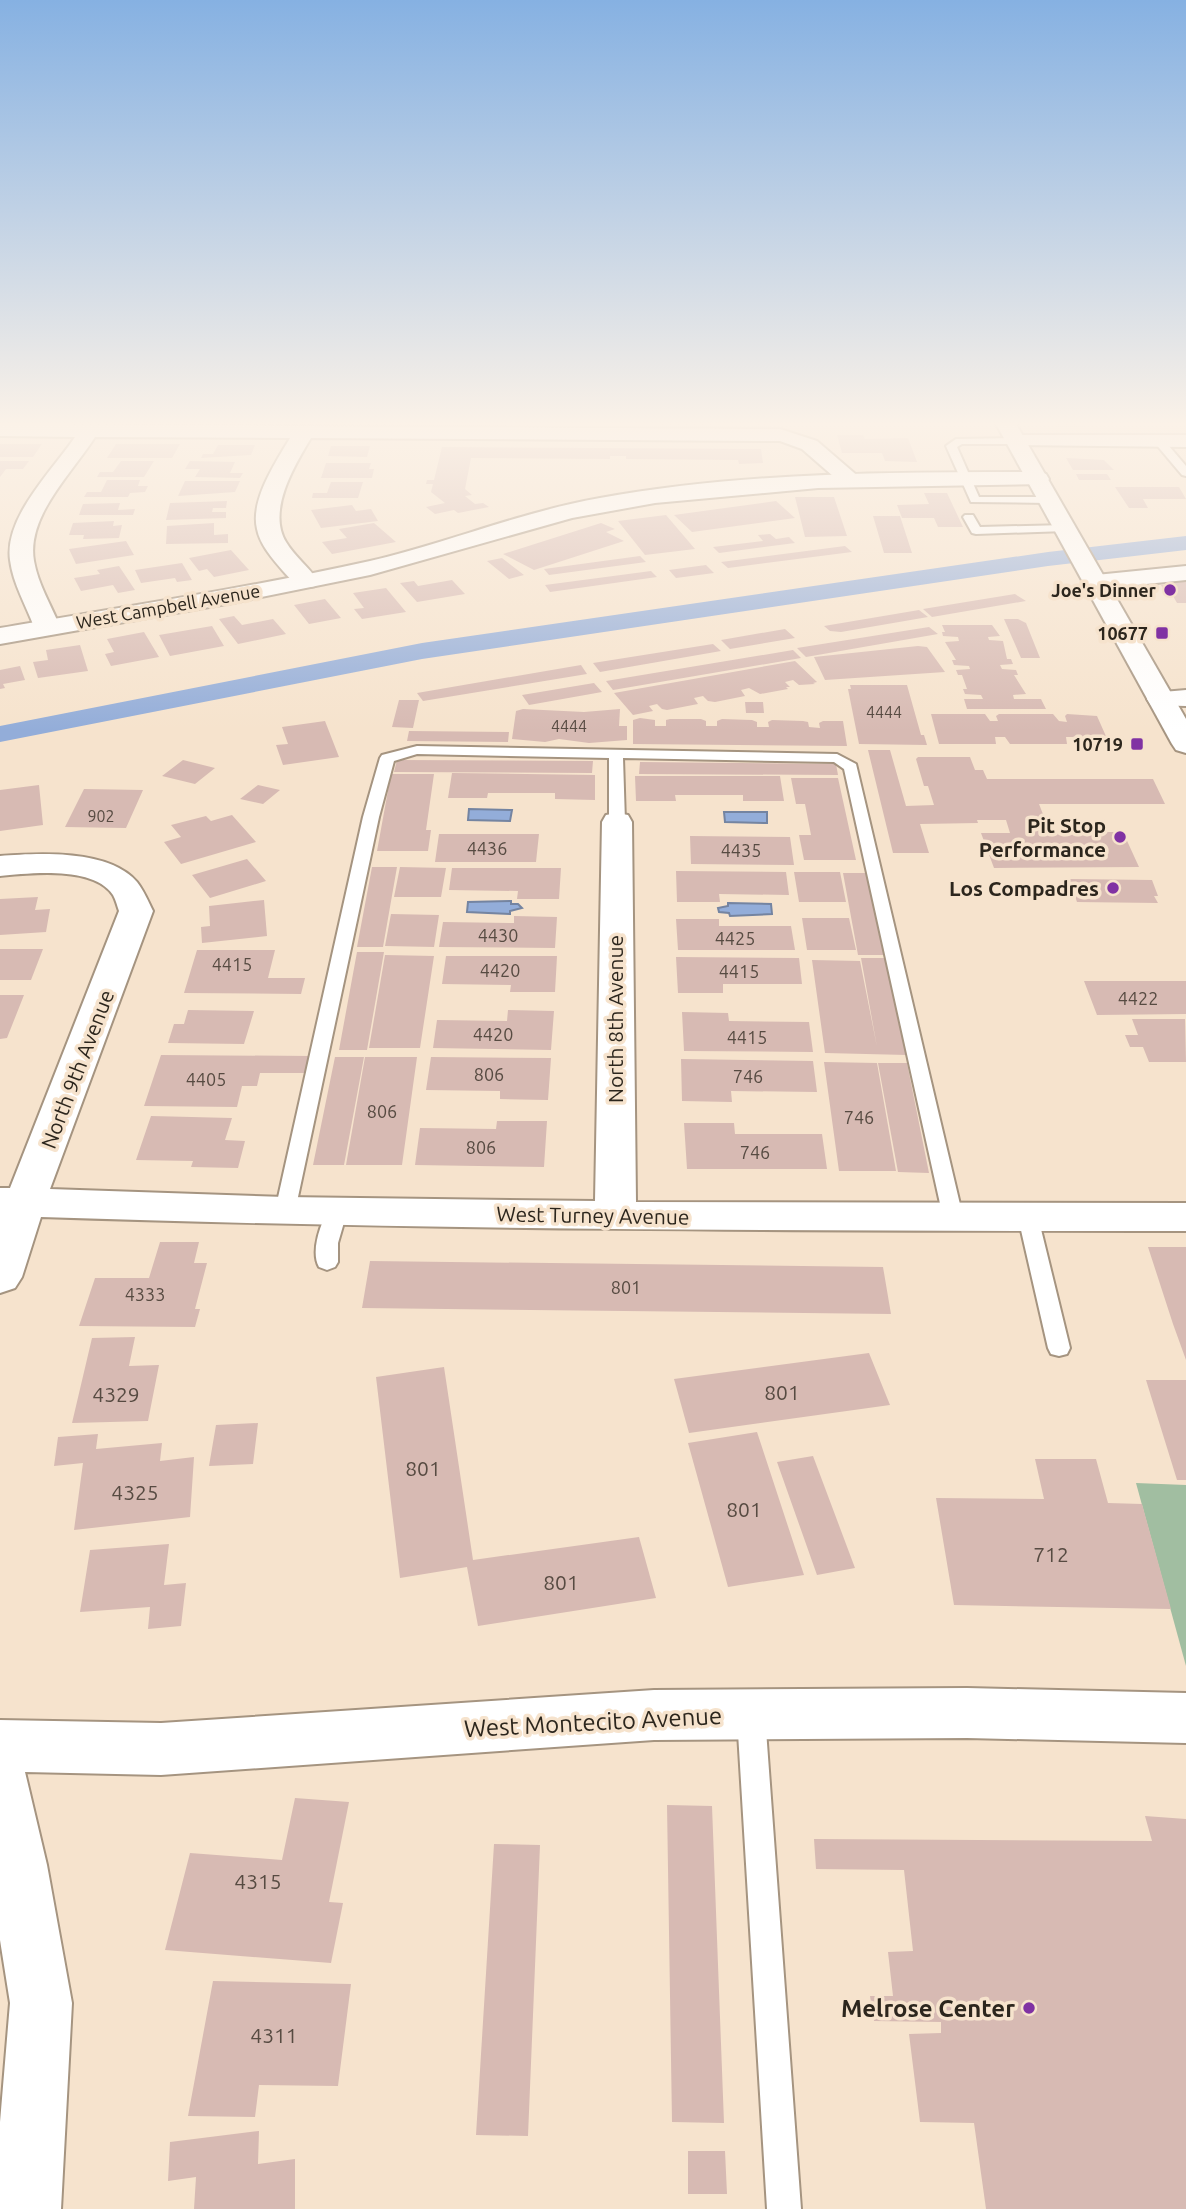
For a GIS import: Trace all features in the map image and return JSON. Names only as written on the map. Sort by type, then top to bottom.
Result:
[{"type":"street","points":[[30,525],[21,550],[25,573],[47,627]]},
{"type":"street","points":[[268,525],[279,548],[306,581]]},
{"type":"street","name":"West Campbell Avenue","points":[[0,636],[373,568],[510,525]]},
{"type":"street","points":[[1064,525],[1092,575],[1173,699],[1186,744]]},
{"type":"street","points":[[1092,575],[1186,573]]},
{"type":"street","name":"North 8th Avenue","points":[[615,1216],[617,822]]},
{"type":"street","name":"North 9th Avenue","points":[[0,866],[46,862],[102,872],[126,888],[136,911],[127,939],[13,1202],[0,1278]]},
{"type":"street","name":"West Turney Avenue","points":[[13,1202],[285,1211],[615,1216],[1186,1217]]},
{"type":"street","name":"West Montecito Avenue","points":[[0,1746],[161,1749],[640,1716],[967,1713],[1186,1718]]},
{"type":"street","points":[[0,1779],[18,1865],[41,2003],[27,2209]]},
{"type":"lane","points":[[973,525],[975,530],[1007,530],[1070,537]]},
{"type":"lane","points":[[990,525],[991,530]]},
{"type":"lane","points":[[1002,525],[1007,530]]},
{"type":"lane","points":[[285,1211],[368,830],[387,758],[417,750],[837,758],[851,767],[953,1217]]},
{"type":"lane","points":[[616,755],[617,822]]},
{"type":"lane","points":[[327,1262],[327,1243],[337,1212]]},
{"type":"lane","points":[[1028,1217],[1059,1348]]},
{"type":"lane","points":[[751,1716],[784,2209]]},
{"type":"green space","points":[[1136,1483],[1186,1485],[1186,1666]]},
{"type":"water","points":[[469,809],[512,810],[510,821],[468,820]]},
{"type":"water","points":[[724,812],[767,812],[767,823],[725,822]]},
{"type":"water","points":[[511,901],[511,904],[518,904],[522,908],[510,911],[510,914],[467,912],[468,902]]},
{"type":"water","points":[[728,903],[771,904],[772,914],[730,916],[729,913],[719,912],[718,908],[728,906]]},
{"type":"building","points":[[72,525],[122,525],[119,538],[83,539],[84,535],[69,535]]},
{"type":"building","points":[[214,525],[214,535],[228,534],[228,543],[166,544],[167,526]]},
{"type":"building","points":[[319,525],[345,525],[321,528]]},
{"type":"building","points":[[376,525],[396,542],[332,554],[322,542],[347,538],[339,529]]},
{"type":"building","points":[[594,525],[606,525],[615,529],[606,532],[624,541],[534,570],[503,554]]},
{"type":"building","points":[[621,525],[675,525],[695,549],[645,555]]},
{"type":"building","points":[[685,525],[743,525],[692,532]]},
{"type":"building","points":[[802,525],[843,525],[847,536],[805,537]]},
{"type":"building","points":[[876,525],[903,525],[912,553],[884,553]]},
{"type":"building","points":[[937,525],[963,527],[938,527]]},
{"type":"building","points":[[770,534],[776,539],[789,537],[795,543],[719,553],[713,547],[763,541],[758,535]]},
{"type":"building","points":[[126,541],[134,555],[76,564],[69,549]]},
{"type":"building","points":[[845,546],[852,552],[728,568],[721,562]]},
{"type":"building","points":[[231,550],[249,570],[214,577],[207,569],[199,571],[189,558]]},
{"type":"building","points":[[640,556],[646,562],[549,575],[544,569]]},
{"type":"building","points":[[502,558],[524,575],[509,579],[487,561]]},
{"type":"building","points":[[182,563],[192,580],[177,582],[175,578],[141,583],[135,570]]},
{"type":"building","points":[[706,565],[714,573],[676,578],[669,570]]},
{"type":"building","points":[[119,566],[135,590],[118,593],[113,585],[81,591],[74,578],[100,574],[97,570]]},
{"type":"building","points":[[651,571],[657,577],[550,592],[545,585]]},
{"type":"building","points":[[452,580],[465,594],[417,602],[400,583],[414,581],[418,586]]},
{"type":"building","points":[[1163,581],[1186,581],[1186,603],[1177,603],[1173,596],[1167,596],[1161,585],[1165,585]]},
{"type":"building","points":[[386,588],[406,612],[362,619],[354,609],[364,608],[353,593]]},
{"type":"building","points":[[1015,594],[1026,601],[932,617],[923,609]]},
{"type":"building","points":[[325,599],[341,618],[309,624],[294,605]]},
{"type":"building","points":[[919,610],[928,617],[841,632],[830,631],[824,626]]},
{"type":"building","points":[[234,616],[242,625],[273,619],[286,634],[238,644],[219,619]]},
{"type":"building","points":[[1004,619],[1018,619],[1026,623],[1040,658],[1021,658]]},
{"type":"building","points":[[942,625],[992,625],[1000,636],[988,637],[989,640],[1003,641],[1007,659],[1011,659],[1013,664],[1000,665],[1002,669],[1016,670],[1018,675],[1014,675],[1026,694],[1013,695],[1014,699],[1041,699],[1046,709],[967,709],[964,699],[983,699],[981,695],[965,694],[963,689],[967,689],[962,675],[958,675],[956,670],[970,669],[969,666],[954,665],[952,660],[956,660],[945,642],[959,641],[958,637],[943,636],[942,632],[945,632]]},
{"type":"building","points":[[212,626],[224,646],[170,656],[159,635]]},
{"type":"building","points":[[929,627],[938,634],[806,657],[797,648]]},
{"type":"building","points":[[785,629],[795,638],[730,649],[721,640]]},
{"type":"building","points":[[144,632],[159,657],[111,666],[105,654],[114,652],[107,639]]},
{"type":"building","points":[[713,644],[721,651],[600,672],[593,663]]},
{"type":"building","points":[[80,645],[88,671],[38,678],[33,662],[48,660],[46,650]]},
{"type":"building","points":[[927,647],[945,672],[825,680],[814,657]]},
{"type":"building","points":[[793,650],[801,658],[613,690],[606,681]]},
{"type":"building","points":[[795,661],[817,682],[813,683],[815,684],[799,685],[793,680],[785,682],[790,687],[786,687],[788,689],[760,694],[749,688],[741,690],[745,696],[715,702],[708,701],[703,696],[694,698],[698,704],[667,710],[657,704],[649,706],[653,711],[633,715],[614,693]]},
{"type":"building","points":[[581,665],[587,674],[423,701],[417,693]]},
{"type":"building","points":[[20,666],[25,680],[3,684],[5,688],[0,689],[0,670]]},
{"type":"building","points":[[594,683],[602,692],[529,705],[522,695]]},
{"type":"building","points":[[850,685],[907,685],[921,735],[924,735],[927,745],[859,744],[848,689],[851,689]]},
{"type":"building","points":[[399,700],[419,700],[413,728],[392,727]]},
{"type":"building","points":[[745,702],[763,702],[764,713],[746,713]]},
{"type":"building","points":[[523,709],[584,712],[620,709],[619,726],[627,726],[627,740],[589,743],[559,739],[545,742],[512,739],[516,711]]},
{"type":"building","points":[[931,714],[985,714],[990,721],[998,721],[996,716],[999,714],[1053,714],[1059,721],[1067,722],[1067,714],[1097,716],[1109,743],[1080,744],[1074,737],[1066,737],[1067,744],[1010,744],[1005,737],[995,737],[996,744],[939,744]]},
{"type":"building","points":[[670,719],[701,719],[706,721],[706,726],[717,726],[717,721],[722,719],[752,720],[757,722],[757,727],[769,727],[768,722],[772,720],[803,721],[808,722],[809,727],[820,728],[819,723],[823,721],[843,721],[847,746],[633,744],[633,720],[655,720],[655,726],[666,726],[666,720]]},
{"type":"building","points":[[325,721],[339,757],[283,765],[276,745],[288,744],[282,727]]},
{"type":"building","points":[[409,731],[509,732],[508,742],[407,741]]},
{"type":"building","points":[[868,750],[890,750],[906,806],[934,805],[928,786],[924,786],[916,759],[918,757],[970,757],[975,770],[983,770],[987,779],[1153,779],[1165,804],[1039,804],[1050,832],[1123,832],[1139,867],[994,868],[981,833],[1010,833],[1006,820],[920,824],[929,853],[893,853]]},
{"type":"building","points":[[183,760],[215,768],[195,784],[162,776]]},
{"type":"building","points":[[397,760],[593,761],[592,773],[394,772]]},
{"type":"building","points":[[640,762],[836,764],[838,775],[639,774]]},
{"type":"building","points":[[452,773],[595,775],[595,800],[555,799],[555,793],[488,793],[487,798],[448,798]]},
{"type":"building","points":[[391,774],[434,774],[426,830],[431,830],[428,851],[377,851]]},
{"type":"building","points":[[635,776],[780,776],[784,801],[743,801],[743,795],[675,795],[676,801],[636,801]]},
{"type":"building","points":[[791,778],[838,778],[856,860],[804,860],[799,835],[811,835],[805,804],[796,804]]},
{"type":"building","points":[[39,785],[43,825],[0,831],[0,790]]},
{"type":"building","points":[[258,785],[280,790],[263,804],[240,799]]},
{"type":"building","points":[[84,789],[143,790],[126,828],[65,827]]},
{"type":"building","points":[[232,815],[256,842],[181,864],[164,842],[181,837],[171,825],[206,816],[211,821]]},
{"type":"building","points":[[439,834],[539,834],[536,862],[435,862]]},
{"type":"building","points":[[690,836],[790,837],[794,865],[691,864]]},
{"type":"building","points":[[247,859],[266,881],[210,898],[192,875]]},
{"type":"building","points":[[372,867],[397,867],[383,947],[357,947]]},
{"type":"building","points":[[400,867],[446,868],[441,897],[394,897]]},
{"type":"building","points":[[452,868],[561,868],[559,899],[517,899],[518,891],[449,890]]},
{"type":"building","points":[[676,871],[786,872],[789,895],[719,894],[720,902],[677,902]]},
{"type":"building","points":[[794,872],[840,872],[846,902],[799,902]]},
{"type":"building","points":[[843,873],[868,873],[885,955],[858,955]]},
{"type":"building","name":"Los Compadres","points":[[1069,879],[1152,880],[1158,896],[1154,896],[1158,903],[1077,902]]},
{"type":"building","points":[[38,897],[35,910],[50,909],[46,932],[0,935],[0,899]]},
{"type":"building","points":[[264,900],[267,936],[202,943],[201,927],[210,926],[209,906]]},
{"type":"building","points":[[391,914],[439,915],[434,947],[385,946]]},
{"type":"building","points":[[514,916],[557,917],[555,948],[439,947],[443,922],[514,923]]},
{"type":"building","points":[[802,918],[849,918],[856,950],[807,950]]},
{"type":"building","points":[[676,919],[719,919],[719,926],[791,926],[795,950],[678,950]]},
{"type":"building","points":[[0,949],[43,949],[31,980],[0,980]]},
{"type":"building","points":[[197,950],[275,950],[268,978],[305,978],[301,994],[184,993]]},
{"type":"building","points":[[357,952],[384,952],[367,1050],[339,1050]]},
{"type":"building","points":[[385,955],[434,956],[420,1048],[369,1048]]},
{"type":"building","points":[[446,956],[557,956],[555,992],[510,992],[511,985],[442,984]]},
{"type":"building","points":[[676,957],[799,958],[802,984],[723,984],[723,993],[678,993]]},
{"type":"building","points":[[861,958],[888,958],[907,1055],[825,1053],[812,960],[860,961],[877,1047]]},
{"type":"building","points":[[1084,981],[1186,981],[1186,1014],[1097,1015]]},
{"type":"building","points":[[0,995],[24,995],[7,1038],[0,1039]]},
{"type":"building","points":[[188,1010],[254,1011],[244,1044],[168,1043],[174,1024],[184,1024]]},
{"type":"building","points":[[508,1010],[554,1011],[551,1050],[433,1048],[437,1020],[507,1021]]},
{"type":"building","points":[[682,1012],[728,1013],[729,1021],[809,1022],[813,1052],[684,1051]]},
{"type":"building","points":[[1132,1019],[1185,1019],[1186,1062],[1149,1062],[1143,1047],[1130,1047],[1125,1035],[1138,1035]]},
{"type":"building","points":[[161,1055],[311,1056],[307,1073],[260,1073],[257,1086],[242,1086],[237,1107],[144,1106]]},
{"type":"building","points":[[335,1057],[364,1057],[344,1165],[313,1165]]},
{"type":"building","points":[[365,1057],[417,1057],[402,1165],[346,1165]]},
{"type":"building","points":[[431,1057],[551,1058],[548,1100],[500,1099],[500,1091],[426,1090]]},
{"type":"building","points":[[681,1059],[813,1061],[817,1092],[731,1091],[732,1102],[682,1101]]},
{"type":"building","points":[[824,1062],[877,1063],[896,1171],[839,1171]]},
{"type":"building","points":[[878,1063],[907,1063],[929,1173],[898,1172]]},
{"type":"building","points":[[151,1116],[232,1118],[225,1140],[245,1141],[238,1168],[191,1167],[193,1161],[136,1160]]},
{"type":"building","points":[[497,1121],[547,1121],[544,1167],[415,1165],[420,1128],[496,1129]]},
{"type":"building","points":[[684,1123],[734,1123],[735,1134],[822,1134],[827,1169],[687,1169]]},
{"type":"building","points":[[160,1242],[199,1242],[194,1263],[207,1263],[195,1309],[200,1309],[195,1327],[79,1326],[95,1278],[149,1278]]},
{"type":"building","points":[[1148,1247],[1186,1247],[1186,1360],[1173,1324]]},
{"type":"building","points":[[370,1261],[883,1267],[891,1314],[362,1308]]},
{"type":"building","points":[[135,1337],[129,1366],[159,1365],[148,1421],[72,1423],[92,1338]]},
{"type":"building","points":[[869,1353],[890,1405],[689,1433],[674,1379]]},
{"type":"building","points":[[444,1367],[473,1560],[639,1537],[656,1598],[478,1626],[467,1567],[400,1578],[376,1377]]},
{"type":"building","points":[[1146,1380],[1186,1380],[1186,1480],[1177,1480]]},
{"type":"building","points":[[258,1423],[253,1464],[209,1466],[216,1425]]},
{"type":"building","points":[[757,1432],[804,1575],[728,1587],[688,1443]]},
{"type":"building","points":[[98,1434],[96,1449],[162,1443],[160,1461],[194,1457],[190,1517],[74,1530],[83,1463],[54,1466],[58,1437]]},
{"type":"building","points":[[813,1456],[855,1568],[817,1575],[777,1462]]},
{"type":"building","points":[[1035,1459],[1096,1459],[1108,1503],[1142,1504],[1171,1609],[954,1605],[936,1498],[1044,1499]]},
{"type":"building","points":[[169,1544],[164,1585],[186,1583],[181,1626],[148,1629],[150,1607],[80,1612],[90,1550]]},
{"type":"building","points":[[295,1798],[349,1802],[329,1902],[343,1903],[331,1963],[165,1950],[190,1853],[282,1860]]},
{"type":"building","points":[[667,1805],[712,1806],[724,2123],[672,2122]]},
{"type":"building","name":"Melrose Center","points":[[1145,1816],[1186,1819],[1186,2209],[986,2209],[974,2123],[920,2122],[909,2034],[941,2033],[941,2022],[874,2021],[870,1996],[893,1996],[888,1952],[913,1951],[904,1870],[816,1869],[814,1839],[1152,1841]]},
{"type":"building","points":[[494,1844],[540,1845],[528,2136],[476,2135]]},
{"type":"building","points":[[213,1981],[351,1984],[338,2086],[259,2085],[255,2117],[188,2116]]},
{"type":"building","points":[[259,2131],[258,2164],[295,2159],[295,2209],[194,2209],[196,2177],[168,2181],[170,2142]]},
{"type":"building","points":[[688,2151],[725,2151],[727,2194],[688,2194]]},
{"type":"waterway","points":[[0,734],[422,651],[1048,559],[1186,543]]},
{"type":"place","name":"Joe's Dinner","points":[[1170,590]]},
{"type":"place","name":"10677","points":[[1162,633]]},
{"type":"place","name":"10719","points":[[1137,744]]},
{"type":"place","name":"Pit Stop Performance","points":[[1120,837]]},
{"type":"place","name":"Los Compadres","points":[[1113,888]]},
{"type":"place","name":"Melrose Center","points":[[1029,2008]]}]
